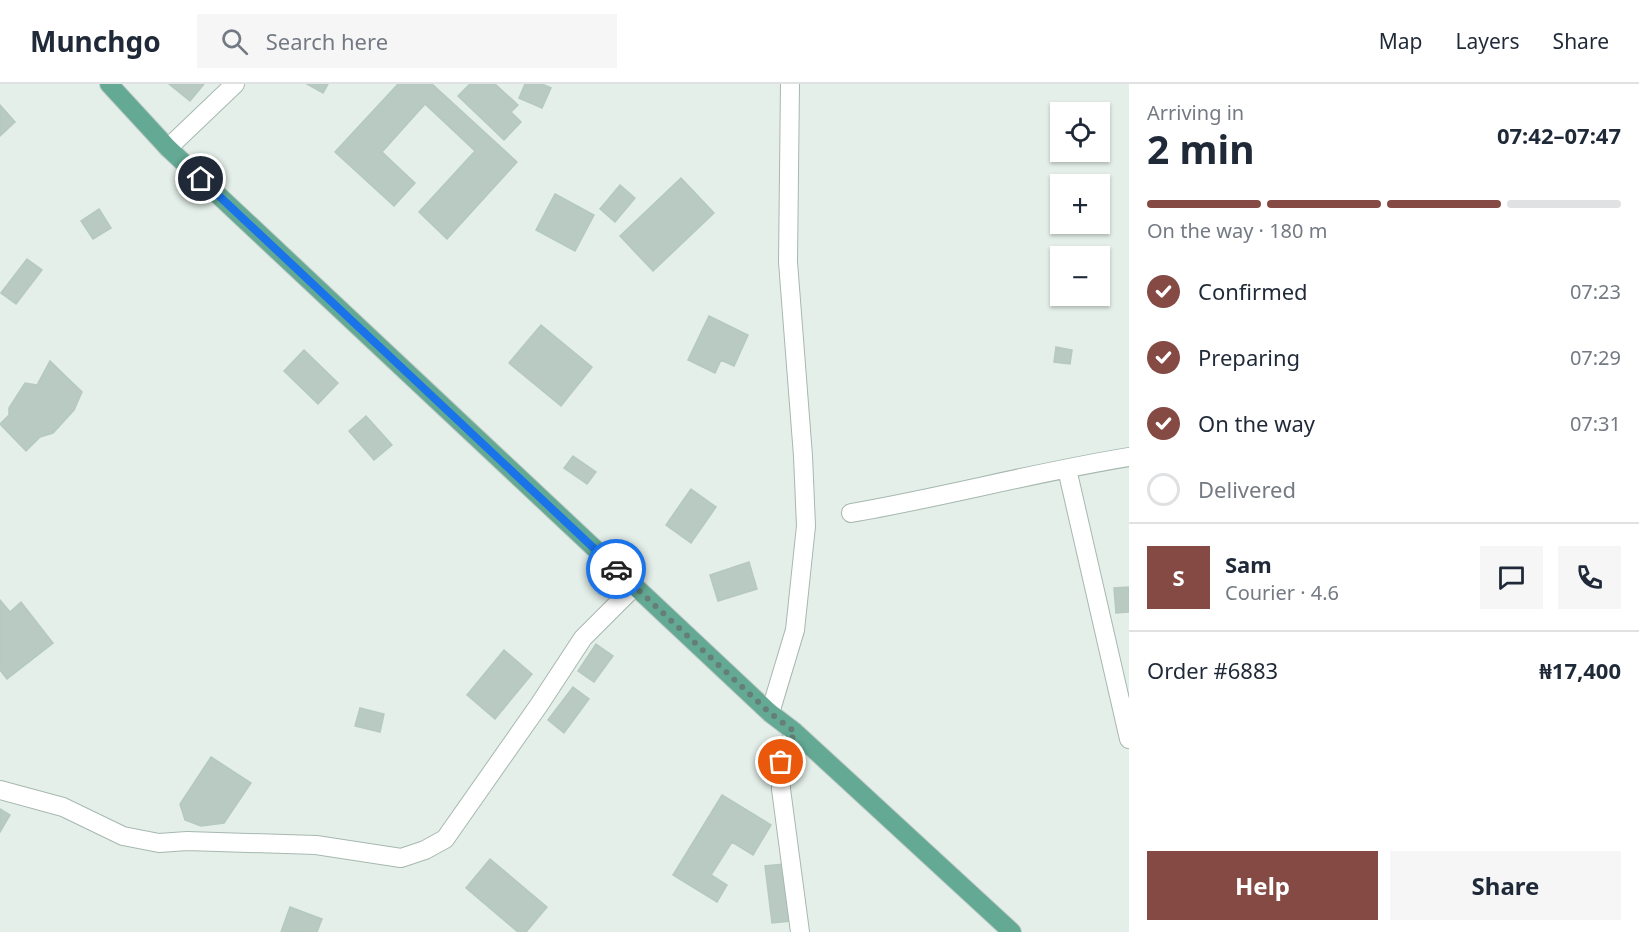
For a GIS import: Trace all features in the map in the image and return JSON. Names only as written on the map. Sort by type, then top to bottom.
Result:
[{"type":"main road","points":[[110,84],[168,148],[770,713],[795,732],[1012,932]]},
{"type":"street","points":[[168,148],[236,84]]},
{"type":"street","points":[[770,713],[795,630],[806,526],[789,262],[790,84]]},
{"type":"street","points":[[851,513],[912,503],[1129,457]]},
{"type":"street","points":[[1066,469],[1129,739]]},
{"type":"street","points":[[0,790],[63,807],[123,836],[159,843],[187,841],[316,845],[401,858],[425,850],[445,839],[583,638],[635,586]]},
{"type":"street","points":[[795,732],[781,762],[781,789],[801,932]]},
{"type":"building","points":[[169,84],[204,84],[190,101]]},
{"type":"building","points":[[307,84],[328,84],[323,93]]},
{"type":"building","points":[[398,84],[432,84],[517,162],[447,239],[419,212],[475,151],[425,104],[382,152],[415,183],[394,206],[335,152]]},
{"type":"building","points":[[470,84],[495,84],[518,105],[511,112],[521,122],[504,140],[458,96]]},
{"type":"building","points":[[525,84],[542,84],[551,88],[542,108],[519,98]]},
{"type":"building","points":[[0,105],[15,122],[0,136]]},
{"type":"building","points":[[681,178],[714,213],[653,271],[620,236]]},
{"type":"building","points":[[620,185],[635,198],[615,222],[600,209]]},
{"type":"building","points":[[555,194],[594,215],[575,251],[536,230]]},
{"type":"building","points":[[99,209],[111,228],[93,239],[81,221]]},
{"type":"building","points":[[27,259],[42,270],[16,304],[1,293]]},
{"type":"building","points":[[709,316],[748,335],[734,366],[721,360],[715,373],[688,360]]},
{"type":"building","points":[[541,325],[592,367],[561,406],[509,363]]},
{"type":"building","points":[[1056,347],[1072,350],[1070,364],[1054,362]]},
{"type":"building","points":[[304,350],[338,383],[318,404],[284,371]]},
{"type":"building","points":[[50,361],[82,392],[74,410],[53,433],[40,437],[26,451],[0,424],[9,415],[9,408],[25,383],[37,385]]},
{"type":"building","points":[[366,416],[392,445],[374,460],[349,431]]},
{"type":"building","points":[[573,456],[596,472],[587,484],[564,468]]},
{"type":"building","points":[[691,489],[716,507],[691,543],[666,525]]},
{"type":"building","points":[[749,562],[757,589],[718,601],[710,575]]},
{"type":"building","points":[[1129,587],[1129,612],[1116,613],[1114,588]]},
{"type":"building","points":[[0,600],[10,612],[21,602],[53,643],[7,679],[0,670]]},
{"type":"building","points":[[596,644],[613,656],[594,682],[578,671]]},
{"type":"building","points":[[504,650],[532,674],[495,719],[467,695]]},
{"type":"building","points":[[573,687],[589,699],[564,733],[548,720]]},
{"type":"building","points":[[360,708],[384,714],[380,732],[355,726]]},
{"type":"building","points":[[211,757],[251,783],[224,823],[201,826],[185,820],[180,804]]},
{"type":"building","points":[[722,795],[771,825],[753,855],[732,842],[711,875],[727,885],[717,902],[673,875]]},
{"type":"building","points":[[0,809],[10,815],[0,832]]},
{"type":"building","points":[[490,859],[547,907],[526,932],[518,932],[466,888]]},
{"type":"building","points":[[784,864],[791,921],[772,923],[765,866]]},
{"type":"building","points":[[290,907],[322,919],[317,932],[281,932]]},
{"type":"way so far","points":[[616,569],[770,713],[795,732],[781,762]]},
{"type":"route","points":[[201,179],[616,569]]}]
